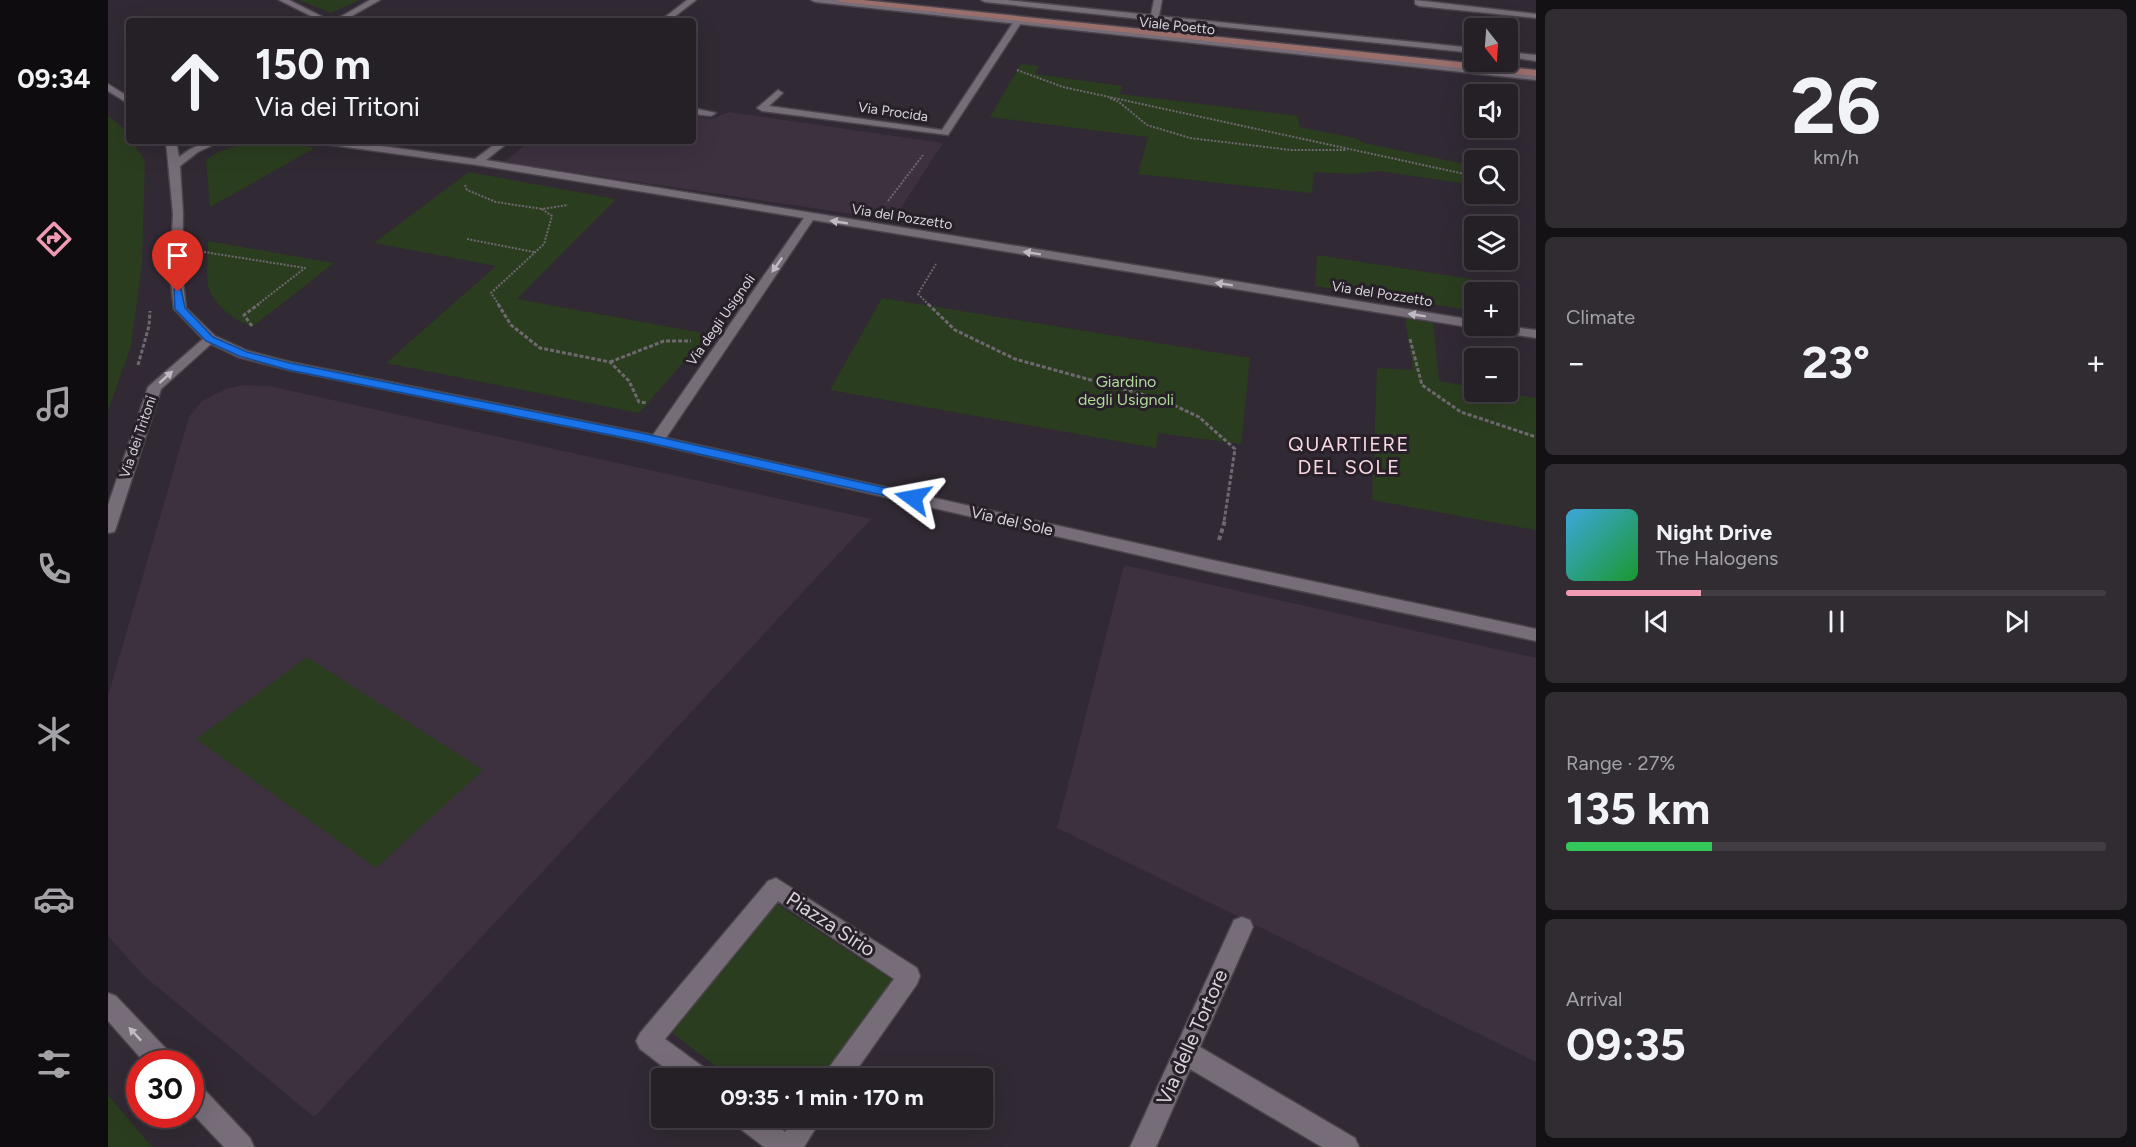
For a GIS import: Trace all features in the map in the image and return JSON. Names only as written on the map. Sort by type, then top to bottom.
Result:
[{"type":"main road","name":"Viale Poetto","points":[[841,0],[1018,21]]},
{"type":"main road","name":"Viale Poetto","points":[[931,0],[1154,21],[1464,56]]},
{"type":"main road","points":[[1518,62],[1536,64]]},
{"type":"street","points":[[283,0],[321,18]]},
{"type":"street","points":[[343,18],[376,0]]},
{"type":"street","points":[[667,18],[692,0]]},
{"type":"street","name":"Viale Poetto","points":[[814,0],[1536,75]]},
{"type":"street","points":[[985,0],[1154,21],[1464,50]]},
{"type":"street","points":[[1154,21],[1158,0]]},
{"type":"street","points":[[1419,0],[1419,4],[1536,16]]},
{"type":"street","name":"Via Procida","points":[[778,93],[762,108],[945,133],[1018,21]]},
{"type":"street","points":[[1518,56],[1536,58]]},
{"type":"street","points":[[108,87],[126,99]]},
{"type":"street","points":[[696,111],[711,113]]},
{"type":"street","points":[[172,144],[178,214],[176,274],[180,309],[210,339]]},
{"type":"street","points":[[175,165],[194,150],[209,144]]},
{"type":"street","name":"Via del Pozzetto","points":[[346,144],[477,162],[1464,322]]},
{"type":"street","points":[[477,162],[501,144]]},
{"type":"street","name":"Via degli Usignoli","points":[[657,440],[810,217]]},
{"type":"street","points":[[1518,331],[1536,334]]},
{"type":"street","name":"Via del Sole","points":[[210,339],[243,354],[289,366],[657,440],[1212,566],[1536,634]]},
{"type":"street","name":"Via dei Tritoni","points":[[108,528],[155,387],[210,339]]},
{"type":"street","name":"Piazza Sirio","points":[[684,1068],[648,1041],[776,888],[909,976],[844,1068]]},
{"type":"street","name":"Via delle Tortore","points":[[1143,1147],[1242,927]]},
{"type":"street","points":[[108,1004],[150,1050]]},
{"type":"street","points":[[1185,1052],[1346,1147]]},
{"type":"street","points":[[204,1108],[241,1147]]},
{"type":"street","points":[[761,1128],[787,1147],[802,1128]]},
{"type":"path","points":[[990,64],[1018,70],[1063,87],[1464,174]]},
{"type":"path","points":[[1104,95],[1119,102],[1147,125],[1190,138],[1291,150],[1353,150]]},
{"type":"path","points":[[878,200],[889,201],[939,132]]},
{"type":"path","points":[[454,159],[467,189],[496,202],[542,209],[586,201],[626,187]]},
{"type":"path","points":[[542,209],[552,216],[544,244],[491,293],[511,325],[540,348],[610,362],[664,341],[725,340]]},
{"type":"path","points":[[466,239],[535,252]]},
{"type":"path","points":[[950,240],[918,294],[955,330],[1015,359],[1163,400],[1199,417],[1235,448],[1225,520],[1212,566]]},
{"type":"path","points":[[176,247],[305,268],[244,315],[257,334]]},
{"type":"path","points":[[136,374],[149,326],[150,304]]},
{"type":"path","points":[[1403,313],[1422,385],[1461,411],[1536,437]]},
{"type":"path","points":[[610,362],[629,381],[639,402],[678,408]]},
{"type":"shaded area","points":[[729,112],[943,143],[893,220],[504,162],[526,144],[696,144],[696,116],[711,119]]},
{"type":"shaded area","points":[[243,385],[269,386],[871,519],[314,1117],[143,975],[108,936],[108,696],[189,417],[202,401],[226,389]]},
{"type":"shaded area","points":[[1124,565],[1536,658],[1536,1062],[1057,828]]},
{"type":"green space","points":[[299,0],[360,0],[331,13]]},
{"type":"green space","points":[[1021,64],[1039,66],[1035,74],[1122,86],[1120,94],[1298,116],[1299,127],[1464,164],[1464,184],[1379,171],[1352,174],[1314,172],[1312,193],[1138,174],[1148,137],[990,117]]},
{"type":"green space","points":[[108,116],[124,130],[126,144],[134,144],[145,161],[142,263],[131,346],[108,411]]},
{"type":"green space","points":[[293,144],[315,148],[210,207],[206,160],[237,146]]},
{"type":"green space","points":[[469,172],[616,199],[517,299],[708,334],[639,413],[386,363],[496,266],[374,243]]},
{"type":"green space","points":[[208,241],[334,263],[252,327],[225,311],[210,292],[207,274]]},
{"type":"green space","points":[[1317,255],[1471,279],[1477,282],[1464,282],[1464,309],[1315,286]]},
{"type":"green space","name":"Giardino degli Usignoli","points":[[882,298],[1250,358],[1241,444],[1158,433],[1156,448],[830,390]]},
{"type":"green space","points":[[1405,318],[1433,323],[1439,381],[1464,385],[1464,402],[1518,402],[1518,395],[1536,398],[1536,530],[1372,500],[1377,368],[1413,370]]},
{"type":"green space","points":[[307,657],[483,770],[376,868],[196,739]]},
{"type":"green space","points":[[777,904],[894,981],[828,1068],[718,1068],[670,1031]]},
{"type":"green space","points":[[108,1095],[126,1116],[126,1128],[136,1128],[152,1147],[108,1147]]},
{"type":"district","name":"QUARTIERE DEL SOLE","points":[[1349,456]]},
{"type":"route","points":[[178,292],[180,309],[210,339],[243,354],[289,366],[646,438],[913,498]]}]
